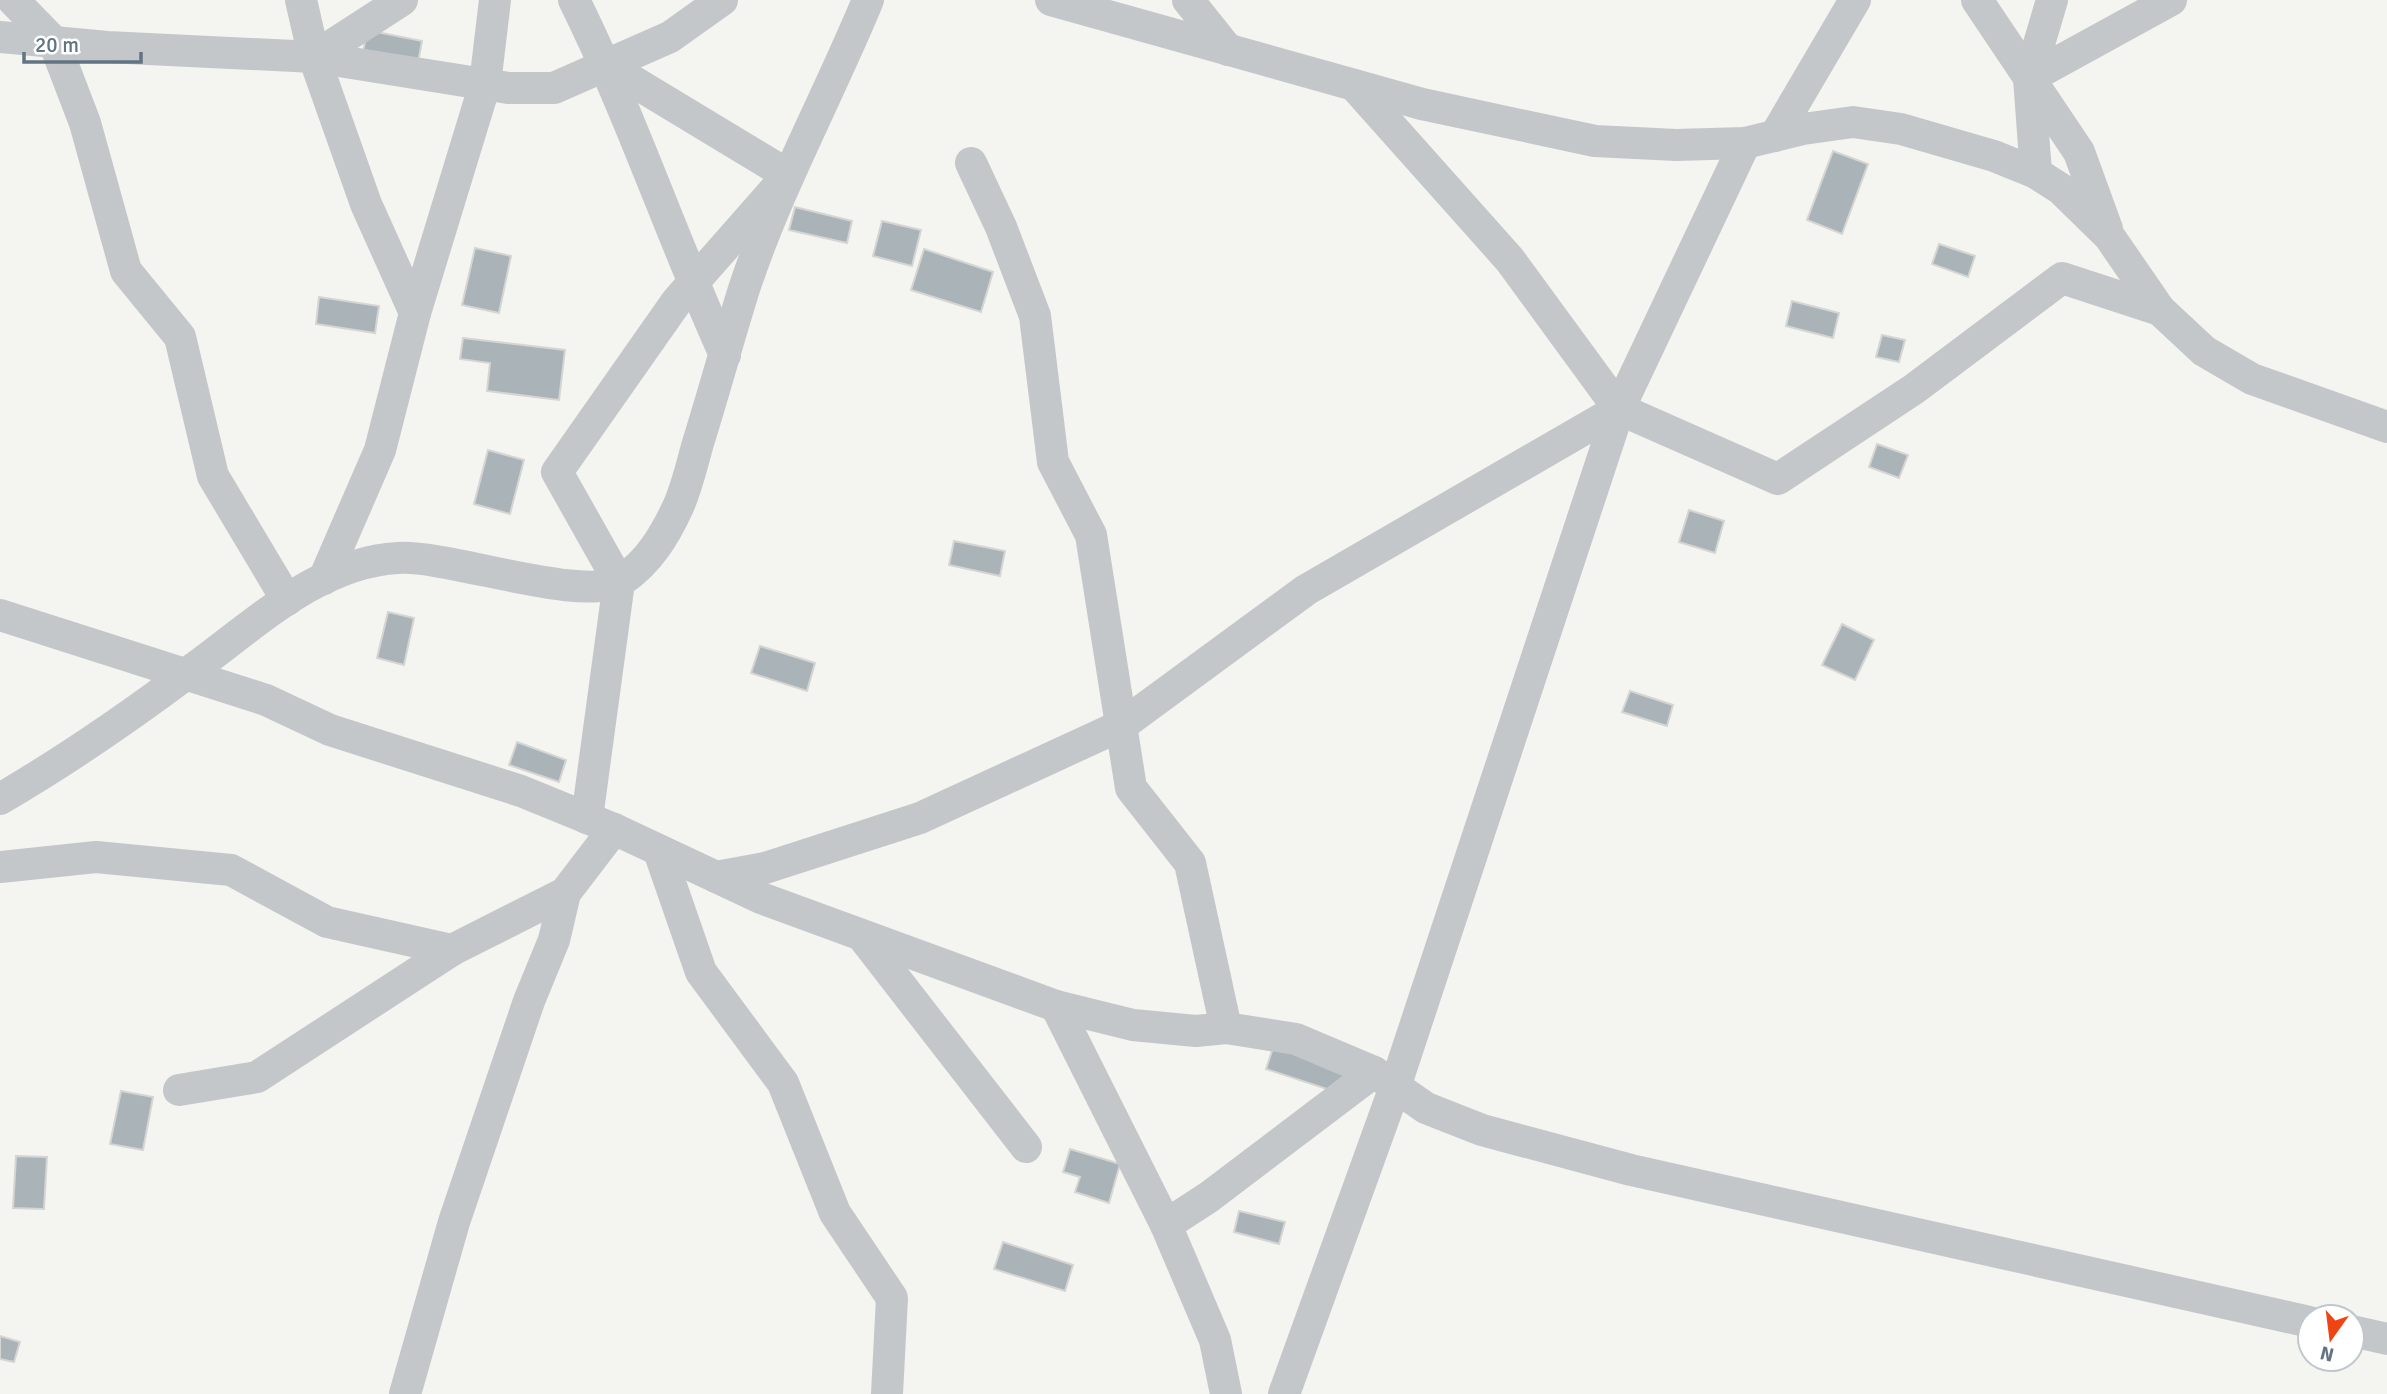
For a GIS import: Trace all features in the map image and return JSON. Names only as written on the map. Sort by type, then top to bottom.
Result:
[{"type":"street","points":[[13,0],[54,42],[85,123],[126,271],[180,337],[213,476],[288,600]]},
{"type":"street","points":[[300,0],[314,57],[366,204],[415,313]]},
{"type":"street","points":[[314,57],[402,0]]},
{"type":"street","points":[[324,579],[380,450],[415,313],[485,85],[495,0]]},
{"type":"street","points":[[574,0],[607,65],[693,284],[725,355]]},
{"type":"street","points":[[0,37],[314,57],[485,85],[554,88],[670,37],[722,0]]},
{"type":"street","points":[[0,799],[187,674],[288,600],[324,579],[359,566],[397,558],[442,562],[569,587],[619,582],[656,550],[680,504],[745,287],[788,175],[841,65],[868,0]]},
{"type":"street","points":[[1051,0],[1422,104],[1595,141],[1676,145],[1760,139],[1853,122],[1901,129],[1994,156],[2036,173],[2061,189],[2109,236],[2160,310],[2204,351],[2252,379],[2387,427]]},
{"type":"street","points":[[1188,0],[1228,50]]},
{"type":"street","points":[[1284,1394],[1385,1080],[1619,409],[1760,139],[1855,0]]},
{"type":"street","points":[[1977,0],[2080,152],[2109,236]]},
{"type":"street","points":[[2036,173],[2029,78],[2052,0]]},
{"type":"street","points":[[2029,78],[2171,0]]},
{"type":"street","points":[[607,65],[788,175]]},
{"type":"street","points":[[1354,85],[1510,260],[1619,409],[1778,479],[1914,389],[2062,278],[2160,310]]},
{"type":"street","points":[[971,163],[1001,227],[1035,316],[1053,461],[1091,535],[1131,788],[1190,863],[1226,1028]]},
{"type":"street","points":[[405,1394],[454,1222],[520,1026],[554,940],[565,892],[600,824],[619,582],[557,472],[693,284],[788,175]]},
{"type":"street","points":[[716,877],[765,868],[920,818],[1122,725],[1306,590],[1619,409]]},
{"type":"street","points":[[0,615],[266,700],[330,730],[521,791],[761,898],[1056,1006],[1133,1026],[1196,1031],[1226,1028],[1296,1039],[1385,1080],[1426,1108],[1482,1130],[1631,1170],[2296,1319]]},
{"type":"street","points":[[659,851],[701,972],[783,1083],[835,1213],[892,1298],[887,1394]]},
{"type":"street","points":[[0,867],[96,857],[231,870],[327,922],[452,950]]},
{"type":"street","points":[[179,1090],[257,1077],[452,950],[565,892]]},
{"type":"street","points":[[863,937],[1026,1147]]},
{"type":"street","points":[[1056,1006],[1166,1225],[1215,1340],[1226,1394]]},
{"type":"street","points":[[1166,1225],[1385,1080]]},
{"type":"street","points":[[2366,1334],[2387,1339]]},
{"type":"building","points":[[367,30],[422,41],[417,68],[362,58]]},
{"type":"building","points":[[1833,151],[1868,164],[1842,234],[1807,220]]},
{"type":"building","points":[[795,207],[852,221],[847,243],[789,230]]},
{"type":"building","points":[[882,221],[921,230],[912,266],[873,256]]},
{"type":"building","points":[[1939,244],[1975,256],[1968,277],[1932,264]]},
{"type":"building","points":[[475,248],[511,256],[499,313],[462,305]]},
{"type":"building","points":[[924,249],[993,272],[981,312],[911,290]]},
{"type":"building","points":[[319,297],[379,306],[375,333],[316,324]]},
{"type":"building","points":[[1792,301],[1839,313],[1833,338],[1786,326]]},
{"type":"building","points":[[1882,335],[1905,340],[1899,362],[1876,357]]},
{"type":"building","points":[[463,338],[565,350],[559,400],[487,391],[490,363],[460,359]]},
{"type":"building","points":[[1877,444],[1908,455],[1899,478],[1869,467]]},
{"type":"building","points":[[488,450],[524,460],[510,514],[474,504]]},
{"type":"building","points":[[1689,510],[1724,521],[1715,553],[1679,542]]},
{"type":"building","points":[[954,541],[1005,551],[1000,576],[949,565]]},
{"type":"building","points":[[388,612],[414,618],[404,665],[377,658]]},
{"type":"building","points":[[1842,624],[1874,640],[1855,680],[1822,665]]},
{"type":"building","points":[[760,646],[815,663],[807,691],[751,673]]},
{"type":"building","points":[[1630,691],[1673,705],[1667,726],[1622,712]]},
{"type":"building","points":[[517,742],[566,760],[559,782],[509,765]]},
{"type":"building","points":[[1274,1045],[1347,1069],[1339,1093],[1266,1069]]},
{"type":"building","points":[[121,1091],[153,1097],[143,1150],[110,1144]]},
{"type":"building","points":[[1070,1149],[1120,1164],[1109,1203],[1075,1192],[1080,1177],[1063,1172]]},
{"type":"building","points":[[16,1156],[47,1157],[44,1209],[13,1208]]},
{"type":"building","points":[[1239,1211],[1285,1222],[1279,1244],[1234,1232]]},
{"type":"building","points":[[1003,1242],[1073,1265],[1065,1291],[994,1269]]},
{"type":"building","points":[[0,1336],[20,1342],[14,1362],[0,1359]]}]
